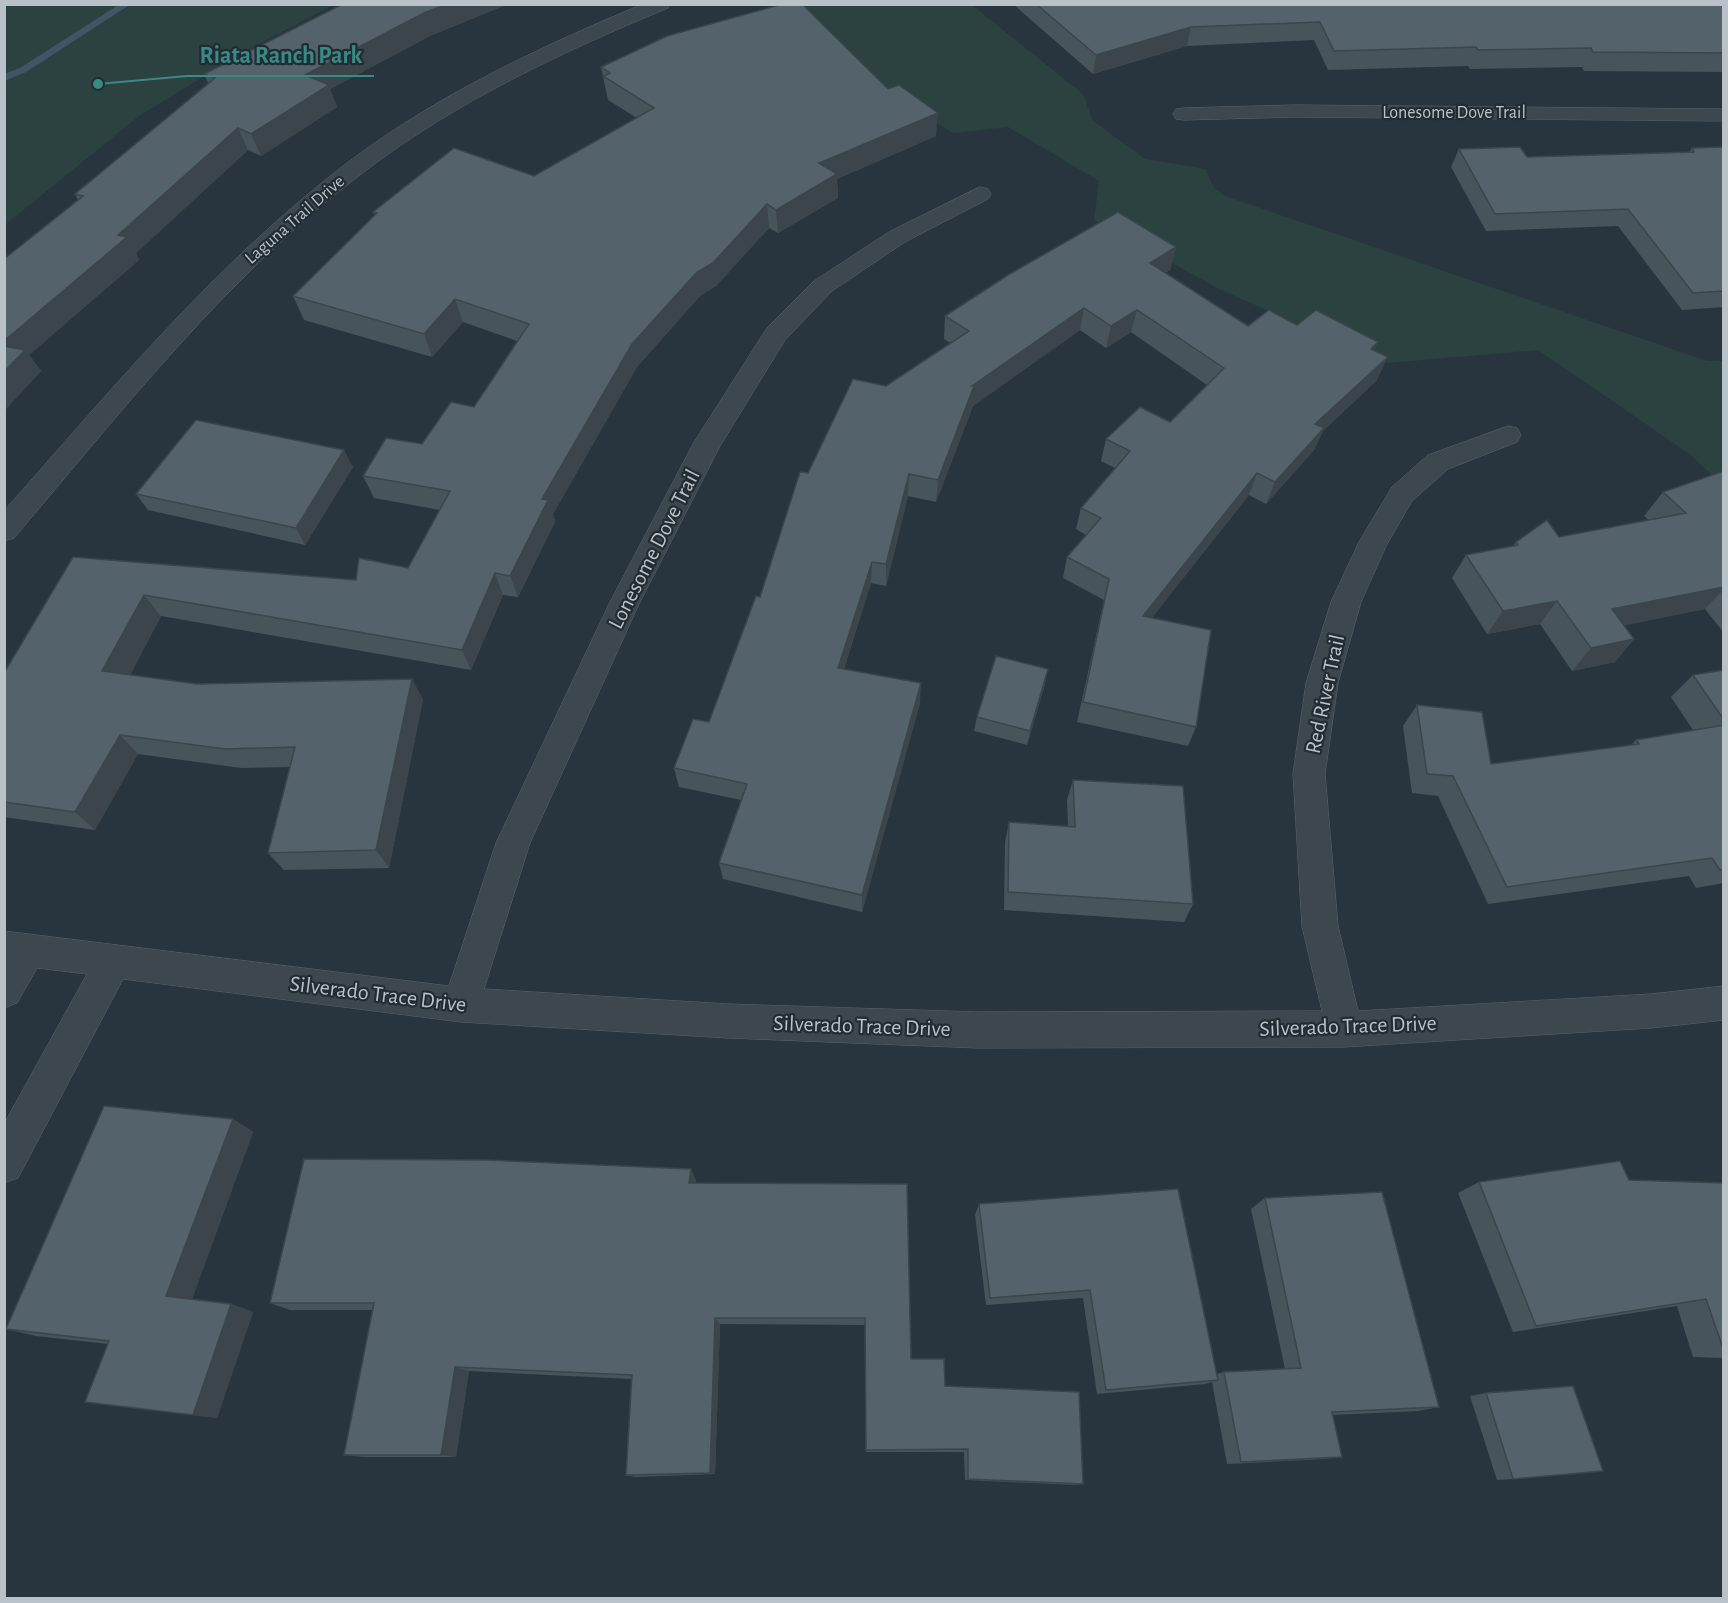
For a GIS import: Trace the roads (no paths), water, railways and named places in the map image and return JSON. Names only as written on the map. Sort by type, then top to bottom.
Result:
[{"type":"street","name":"Laguna Trail Drive","points":[[4,531],[215,291],[318,196],[418,123],[509,73],[604,27],[661,4]]},
{"type":"street","name":"Lonesome Dove Trail","points":[[1184,114],[1307,111],[1724,115]]},
{"type":"street","name":"Lonesome Dove Trail","points":[[461,1005],[513,843],[619,615],[707,444],[776,334],[823,286],[897,237],[980,194]]},
{"type":"street","name":"Red River Trail","points":[[1344,1029],[1320,926],[1309,774],[1322,683],[1346,602],[1373,542],[1402,494],[1438,462],[1508,435]]},
{"type":"street","name":"Silverado Trace Drive","points":[[16,948],[461,1005],[728,1021],[977,1030],[1344,1029],[1650,1011],[1724,1003]]},
{"type":"street","points":[[4,991],[16,948]]},
{"type":"street","points":[[4,1164],[114,960]]},
{"type":"waterway","points":[[4,78],[23,70],[127,4]]},
{"type":"place","name":"Riata Ranch Park","points":[[98,84]]}]
